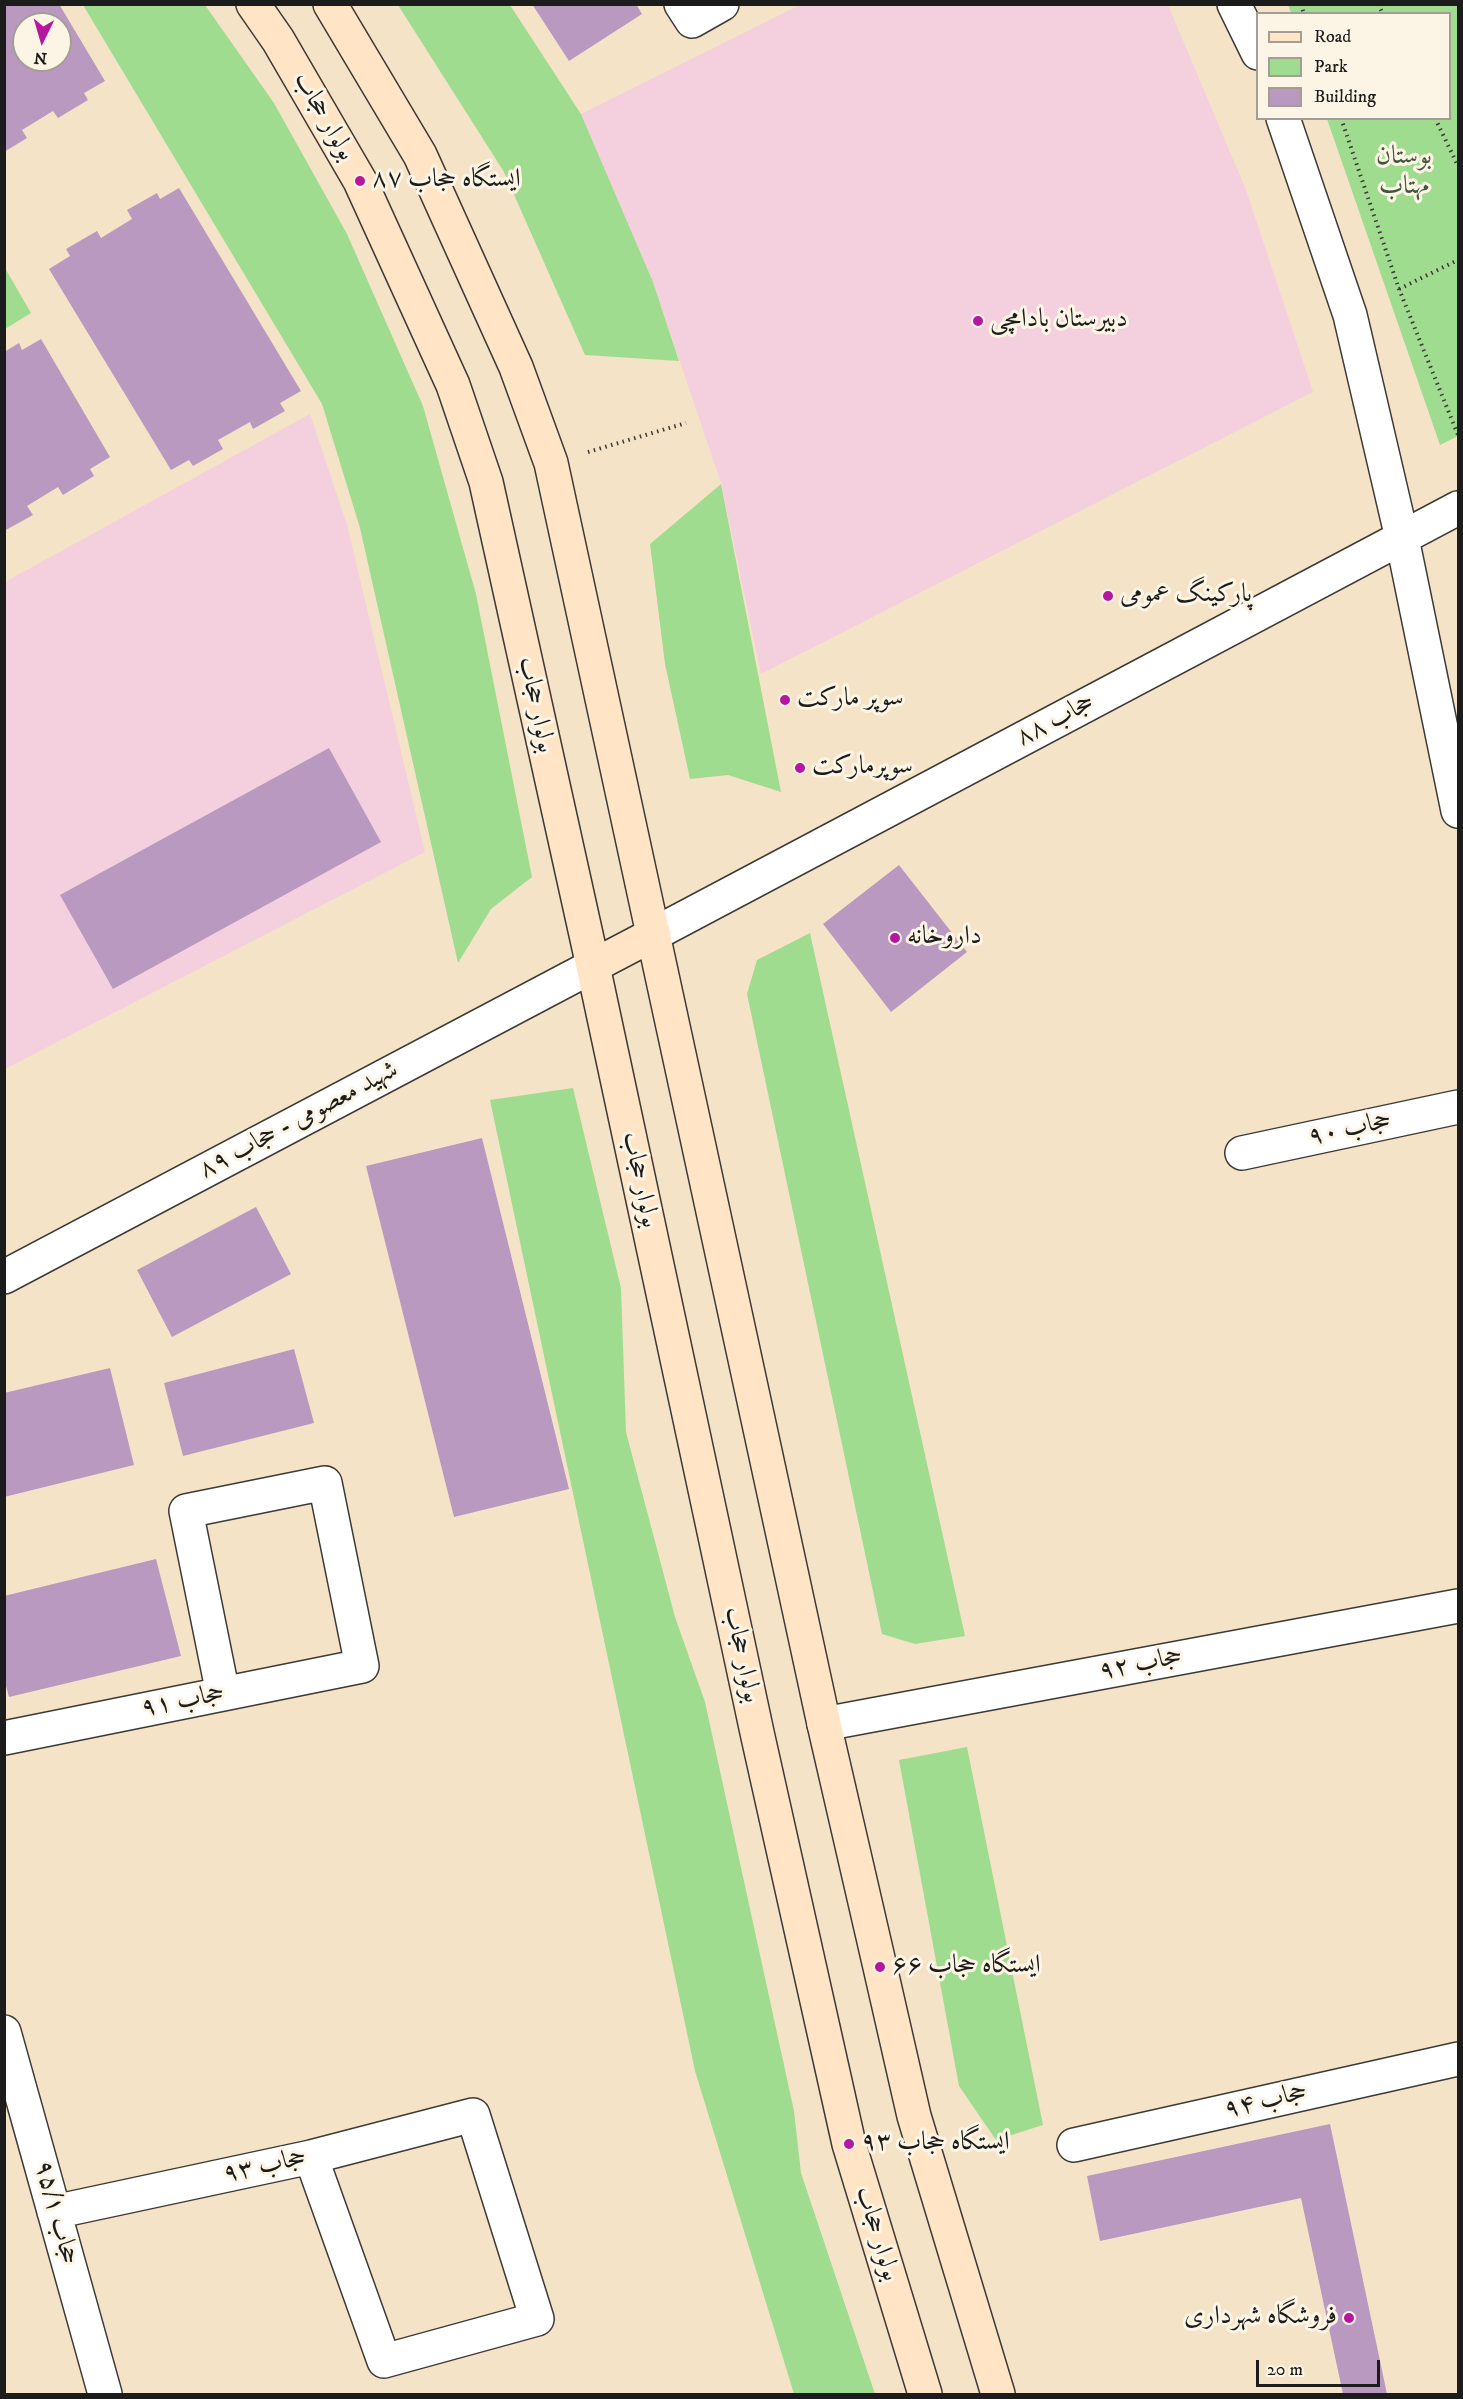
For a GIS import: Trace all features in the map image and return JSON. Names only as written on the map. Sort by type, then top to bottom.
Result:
[{"type":"main road","name":"بولوار حجاب","points":[[253,4],[278,40],[360,181],[453,385],[486,482],[593,966],[753,1714],[849,2144],[925,2394]]},
{"type":"main road","points":[[330,4],[420,155],[516,367],[551,463],[824,1724],[914,2116],[998,2394]]},
{"type":"main road","points":[[593,966],[654,934]]},
{"type":"street","points":[[681,4],[692,21],[722,4]]},
{"type":"street","points":[[1234,4],[1256,51]]},
{"type":"street","points":[[1284,120],[1350,315],[1402,538],[1458,811]]},
{"type":"street","name":"حجاب ۸۸","points":[[654,934],[1458,508]]},
{"type":"street","name":"شهید معصومی - حجاب ۸۹","points":[[7,1275],[593,966]]},
{"type":"street","name":"حجاب ۹۰","points":[[1242,1153],[1458,1107]]},
{"type":"street","name":"حجاب ۹۱","points":[[4,1738],[223,1694],[362,1666],[325,1483],[186,1511],[223,1694]]},
{"type":"street","name":"حجاب ۹۲","points":[[824,1724],[1458,1606]]},
{"type":"street","name":"حجاب ۹۵/۱","points":[[4,2032],[105,2394]]},
{"type":"street","name":"حجاب ۹۴","points":[[1074,2145],[1458,2059]]},
{"type":"street","name":"حجاب ۹۳","points":[[54,2212],[311,2157],[473,2115],[537,2319],[384,2361],[311,2157]]},
{"type":"path","points":[[1342,120],[1400,289],[1458,435]]},
{"type":"path","points":[[1436,120],[1458,166]]},
{"type":"path","points":[[1400,289],[1458,260]]},
{"type":"shaded area","name":"دبیرستان بادامچی","points":[[800,5],[1168,5],[1246,190],[1313,392],[761,674],[721,483],[653,282],[581,114]]},
{"type":"shaded area","points":[[310,414],[347,525],[425,852],[5,1069],[5,582]]},
{"type":"green space","points":[[83,5],[205,5],[274,103],[347,234],[423,406],[476,594],[532,877],[491,909],[458,963],[360,528],[322,404]]},
{"type":"green space","points":[[398,5],[510,5],[581,114],[653,282],[679,361],[585,355],[504,172]]},
{"type":"green space","name":"بوستان مهتاب","points":[[1288,5],[1458,5],[1458,436],[1440,445],[1327,120],[1451,120],[1451,12],[1291,12]]},
{"type":"green space","points":[[5,268],[31,313],[4,329]]},
{"type":"green space","points":[[721,484],[781,792],[728,775],[690,779],[665,664],[650,544]]},
{"type":"green space","points":[[810,933],[965,1636],[915,1644],[882,1634],[747,994],[757,960]]},
{"type":"green space","points":[[573,1088],[621,1288],[626,1432],[675,1617],[705,1702],[794,2111],[801,2173],[875,2394],[794,2394],[695,2071],[490,1100]]},
{"type":"green space","points":[[967,1747],[1043,2125],[996,2140],[959,2086],[899,1760]]},
{"type":"building","points":[[4,4],[59,4],[64,12],[12,12],[12,72],[72,72],[72,26],[105,81],[84,93],[88,100],[58,118],[53,111],[22,130],[27,138],[4,152]]},
{"type":"building","points":[[532,4],[636,4],[642,14],[569,61]]},
{"type":"building","points":[[179,188],[301,391],[280,403],[285,411],[253,429],[250,422],[218,440],[223,449],[193,466],[189,460],[171,470],[49,269],[70,256],[66,249],[97,231],[101,238],[132,219],[127,210],[157,193],[160,199]]},
{"type":"building","points":[[41,339],[110,457],[90,469],[94,476],[63,495],[58,487],[27,506],[33,515],[4,531],[4,352],[19,343],[22,350]]},
{"type":"building","points":[[329,748],[381,842],[113,989],[60,895]]},
{"type":"building","name":"داروخانه","points":[[899,865],[967,952],[891,1012],[823,924]]},
{"type":"building","points":[[482,1138],[569,1489],[454,1517],[366,1166]]},
{"type":"building","points":[[256,1207],[291,1274],[172,1337],[137,1270]]},
{"type":"building","points":[[294,1349],[314,1423],[183,1456],[164,1383]]},
{"type":"building","points":[[110,1368],[134,1465],[4,1497],[4,1393]]},
{"type":"building","points":[[156,1559],[181,1656],[9,1697],[4,1678],[4,1596]]},
{"type":"building","name":"فروشگاه شهرداری","points":[[1330,2124],[1387,2394],[1343,2394],[1301,2198],[1100,2241],[1087,2176]]},
{"type":"place","name":"ایستگاه حجاب ۸۷","points":[[360,181]]},
{"type":"place","name":"دبیرستان بادامچی","points":[[978,321]]},
{"type":"place","name":"پارکینگ عمومی","points":[[1108,596]]},
{"type":"place","name":"سوپر مارکت","points":[[785,700]]},
{"type":"place","name":"سوپرمارکت","points":[[800,768]]},
{"type":"place","name":"داروخانه","points":[[895,938]]},
{"type":"place","name":"ایستگاه حجاب ۶۶","points":[[880,1967]]},
{"type":"place","name":"ایستگاه حجاب ۹۳","points":[[849,2144]]},
{"type":"place","name":"فروشگاه شهرداری","points":[[1349,2318]]}]
